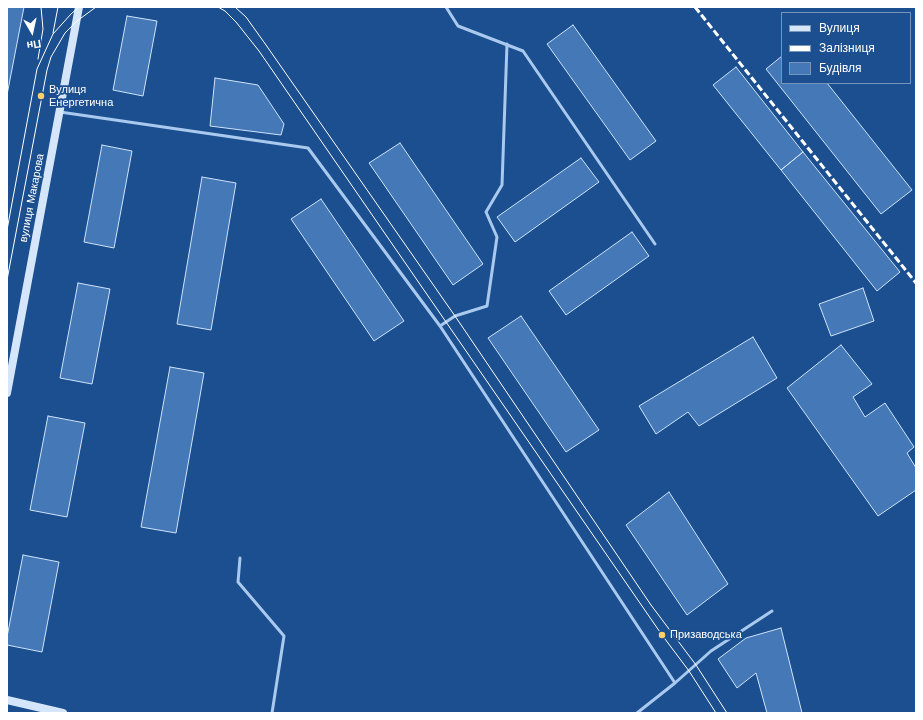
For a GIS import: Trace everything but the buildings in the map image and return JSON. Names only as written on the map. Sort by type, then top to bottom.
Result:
[{"type":"main road","name":"вулиця Макарова","points":[[7,393],[79,7]]},
{"type":"main road","points":[[7,700],[63,713]]},
{"type":"lane","points":[[446,7],[458,26],[523,51],[656,244]]},
{"type":"lane","points":[[440,326],[455,316],[487,306],[497,237],[486,212],[502,185],[507,44]]},
{"type":"lane","points":[[60,112],[308,148],[440,326],[675,683]]},
{"type":"lane","points":[[240,558],[238,582],[284,636],[272,713]]},
{"type":"lane","points":[[637,713],[712,651],[772,611]]},
{"type":"tram line","points":[[38,59],[43,29],[41,7]]},
{"type":"tram line","points":[[53,33],[58,7]]},
{"type":"tram line","points":[[7,230],[37,69],[53,34],[79,7]]},
{"type":"tram line","points":[[7,280],[47,70],[51,57],[65,33],[77,21],[96,7]]},
{"type":"tram line","points":[[218,7],[225,11],[236,22],[259,51],[662,635],[689,671],[716,713]]},
{"type":"tram line","points":[[235,7],[246,17],[266,45],[455,316],[651,605],[696,665],[727,713]]},
{"type":"railway","points":[[695,7],[916,283]]},
{"type":"place","name":"Вулиця Енергетична","points":[[41,96]]},
{"type":"place","name":"Призаводська","points":[[662,635]]}]
